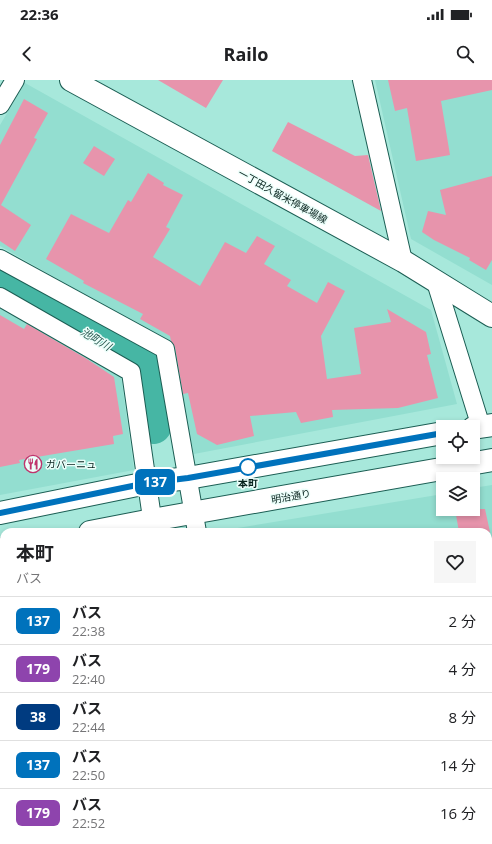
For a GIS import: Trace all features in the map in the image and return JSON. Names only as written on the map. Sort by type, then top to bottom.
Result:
[{"type":"main road","name":"一丁田久留米停車場線","points":[[71,80],[403,261],[492,316]]},
{"type":"main road","points":[[0,513],[147,483],[188,478],[436,434]]},
{"type":"main road","name":"明治通り","points":[[132,528],[196,522],[492,460]]},
{"type":"street","points":[[0,105],[15,80]]},
{"type":"street","points":[[362,80],[403,261]]},
{"type":"street","points":[[0,259],[165,349],[196,522]]},
{"type":"street","points":[[436,282],[482,427]]},
{"type":"street","points":[[0,297],[131,372],[153,526]]},
{"type":"shaded area","points":[[375,80],[492,80],[492,285],[411,239]]},
{"type":"shaded area","points":[[25,83],[431,310],[457,404],[194,454],[170,343],[0,246],[0,125]]},
{"type":"shaded area","points":[[0,308],[121,376],[134,470],[0,495]]},
{"type":"shaded area","points":[[492,485],[492,528],[237,528],[436,495],[436,516],[480,516],[480,487]]},
{"type":"building","points":[[158,80],[223,80],[206,108]]},
{"type":"building","points":[[388,80],[492,80],[492,90],[441,101],[450,155],[416,161],[407,108],[395,111]]},
{"type":"building","points":[[24,99],[48,113],[34,138],[37,139],[1,205],[31,225],[15,251],[0,241],[0,145]]},
{"type":"building","points":[[288,122],[355,156],[368,155],[381,211],[272,151]]},
{"type":"building","points":[[94,146],[115,159],[104,176],[83,163]]},
{"type":"building","points":[[148,173],[164,183],[163,185],[183,195],[166,227],[170,229],[153,257],[200,286],[225,242],[246,253],[257,236],[275,246],[264,264],[291,280],[287,286],[317,303],[328,282],[345,291],[321,336],[327,379],[361,374],[354,328],[391,322],[387,309],[426,332],[431,354],[427,355],[438,398],[398,408],[332,410],[333,417],[301,423],[296,412],[250,416],[254,436],[217,445],[197,434],[188,393],[183,394],[175,347],[170,336],[140,319],[143,314],[83,283],[84,281],[46,259],[71,214],[109,233],[128,200],[131,202]]},
{"type":"building","points":[[492,176],[492,260],[486,270],[469,260],[470,258],[434,240],[422,232],[428,211],[446,215],[440,190]]},
{"type":"building","points":[[0,315],[24,329],[27,324],[87,359],[114,377],[123,434],[113,436],[114,444],[19,460],[20,463],[0,467]]},
{"type":"building","points":[[480,509],[485,509],[489,528],[458,528],[456,516],[480,516]]},
{"type":"waterway","name":"池町川","points":[[0,282],[142,367],[153,425]]},
{"type":"bus line","name":"137","points":[[0,513],[147,483],[188,478],[436,434]]},
{"type":"place","name":"ガバーニュ","points":[[33,464]]},
{"type":"place","name":"本町","points":[[248,467]]}]
